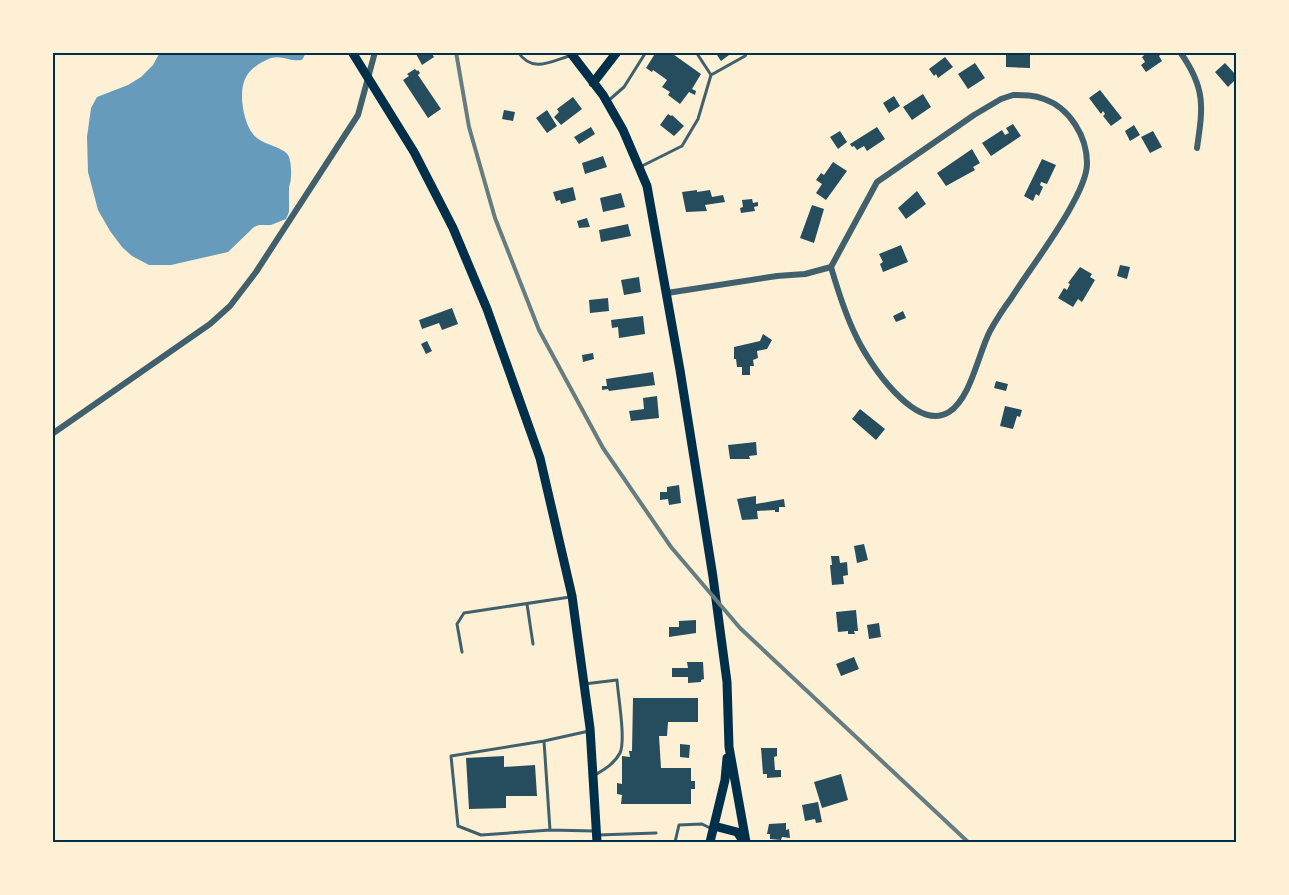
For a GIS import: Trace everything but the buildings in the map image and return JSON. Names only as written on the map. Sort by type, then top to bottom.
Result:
[{"type":"main road","points":[[352,52],[414,152],[438,198],[484,300],[540,458],[572,596],[591,731],[596,836]]},
{"type":"main road","points":[[593,83],[617,52]]},
{"type":"main road","points":[[571,54],[607,102],[623,130],[647,186],[667,293],[714,584],[727,682],[729,747],[745,843]]},
{"type":"main road","points":[[712,842],[725,780],[729,747]]},
{"type":"main road","points":[[714,828],[737,832],[745,843]]},
{"type":"street","points":[[52,434],[210,324],[230,306],[280,236],[358,115],[375,52]]},
{"type":"street","points":[[1180,52],[1196,78],[1202,95],[1202,115],[1197,148]]},
{"type":"street","points":[[667,293],[805,273],[831,267],[877,182],[931,143],[1001,99],[1013,95],[1046,99],[1059,106],[1071,117],[1086,149],[1087,166],[1079,193],[989,333],[967,388],[950,411],[937,416],[924,415],[902,398],[881,376],[867,357],[853,331],[831,267]]},
{"type":"lane","points":[[518,52],[523,60],[536,66],[571,54]]},
{"type":"lane","points":[[607,102],[624,87],[646,52]]},
{"type":"lane","points":[[696,52],[711,75]]},
{"type":"lane","points":[[640,167],[682,146],[698,119],[711,75],[745,56],[747,52]]},
{"type":"lane","points":[[462,652],[457,624],[464,612],[572,596]]},
{"type":"lane","points":[[527,604],[533,644]]},
{"type":"lane","points":[[584,684],[617,680],[622,722],[621,750],[611,765],[593,776]]},
{"type":"lane","points":[[591,731],[451,756],[458,826],[481,835],[550,830],[596,836],[656,833]]},
{"type":"lane","points":[[544,741],[550,830]]},
{"type":"lane","points":[[675,843],[679,825],[702,824],[714,828]]},
{"type":"water","points":[[160,52],[306,53],[302,60],[275,57],[260,63],[248,74],[242,90],[244,114],[249,129],[261,141],[281,149],[288,155],[291,176],[289,212],[286,219],[271,225],[254,227],[228,252],[171,265],[149,265],[132,256],[122,247],[98,210],[88,172],[87,137],[91,108],[97,97],[128,85],[141,77],[153,65]]},
{"type":"railway","points":[[456,52],[469,127],[495,218],[539,330],[603,448],[671,547],[740,628],[968,842]]}]
